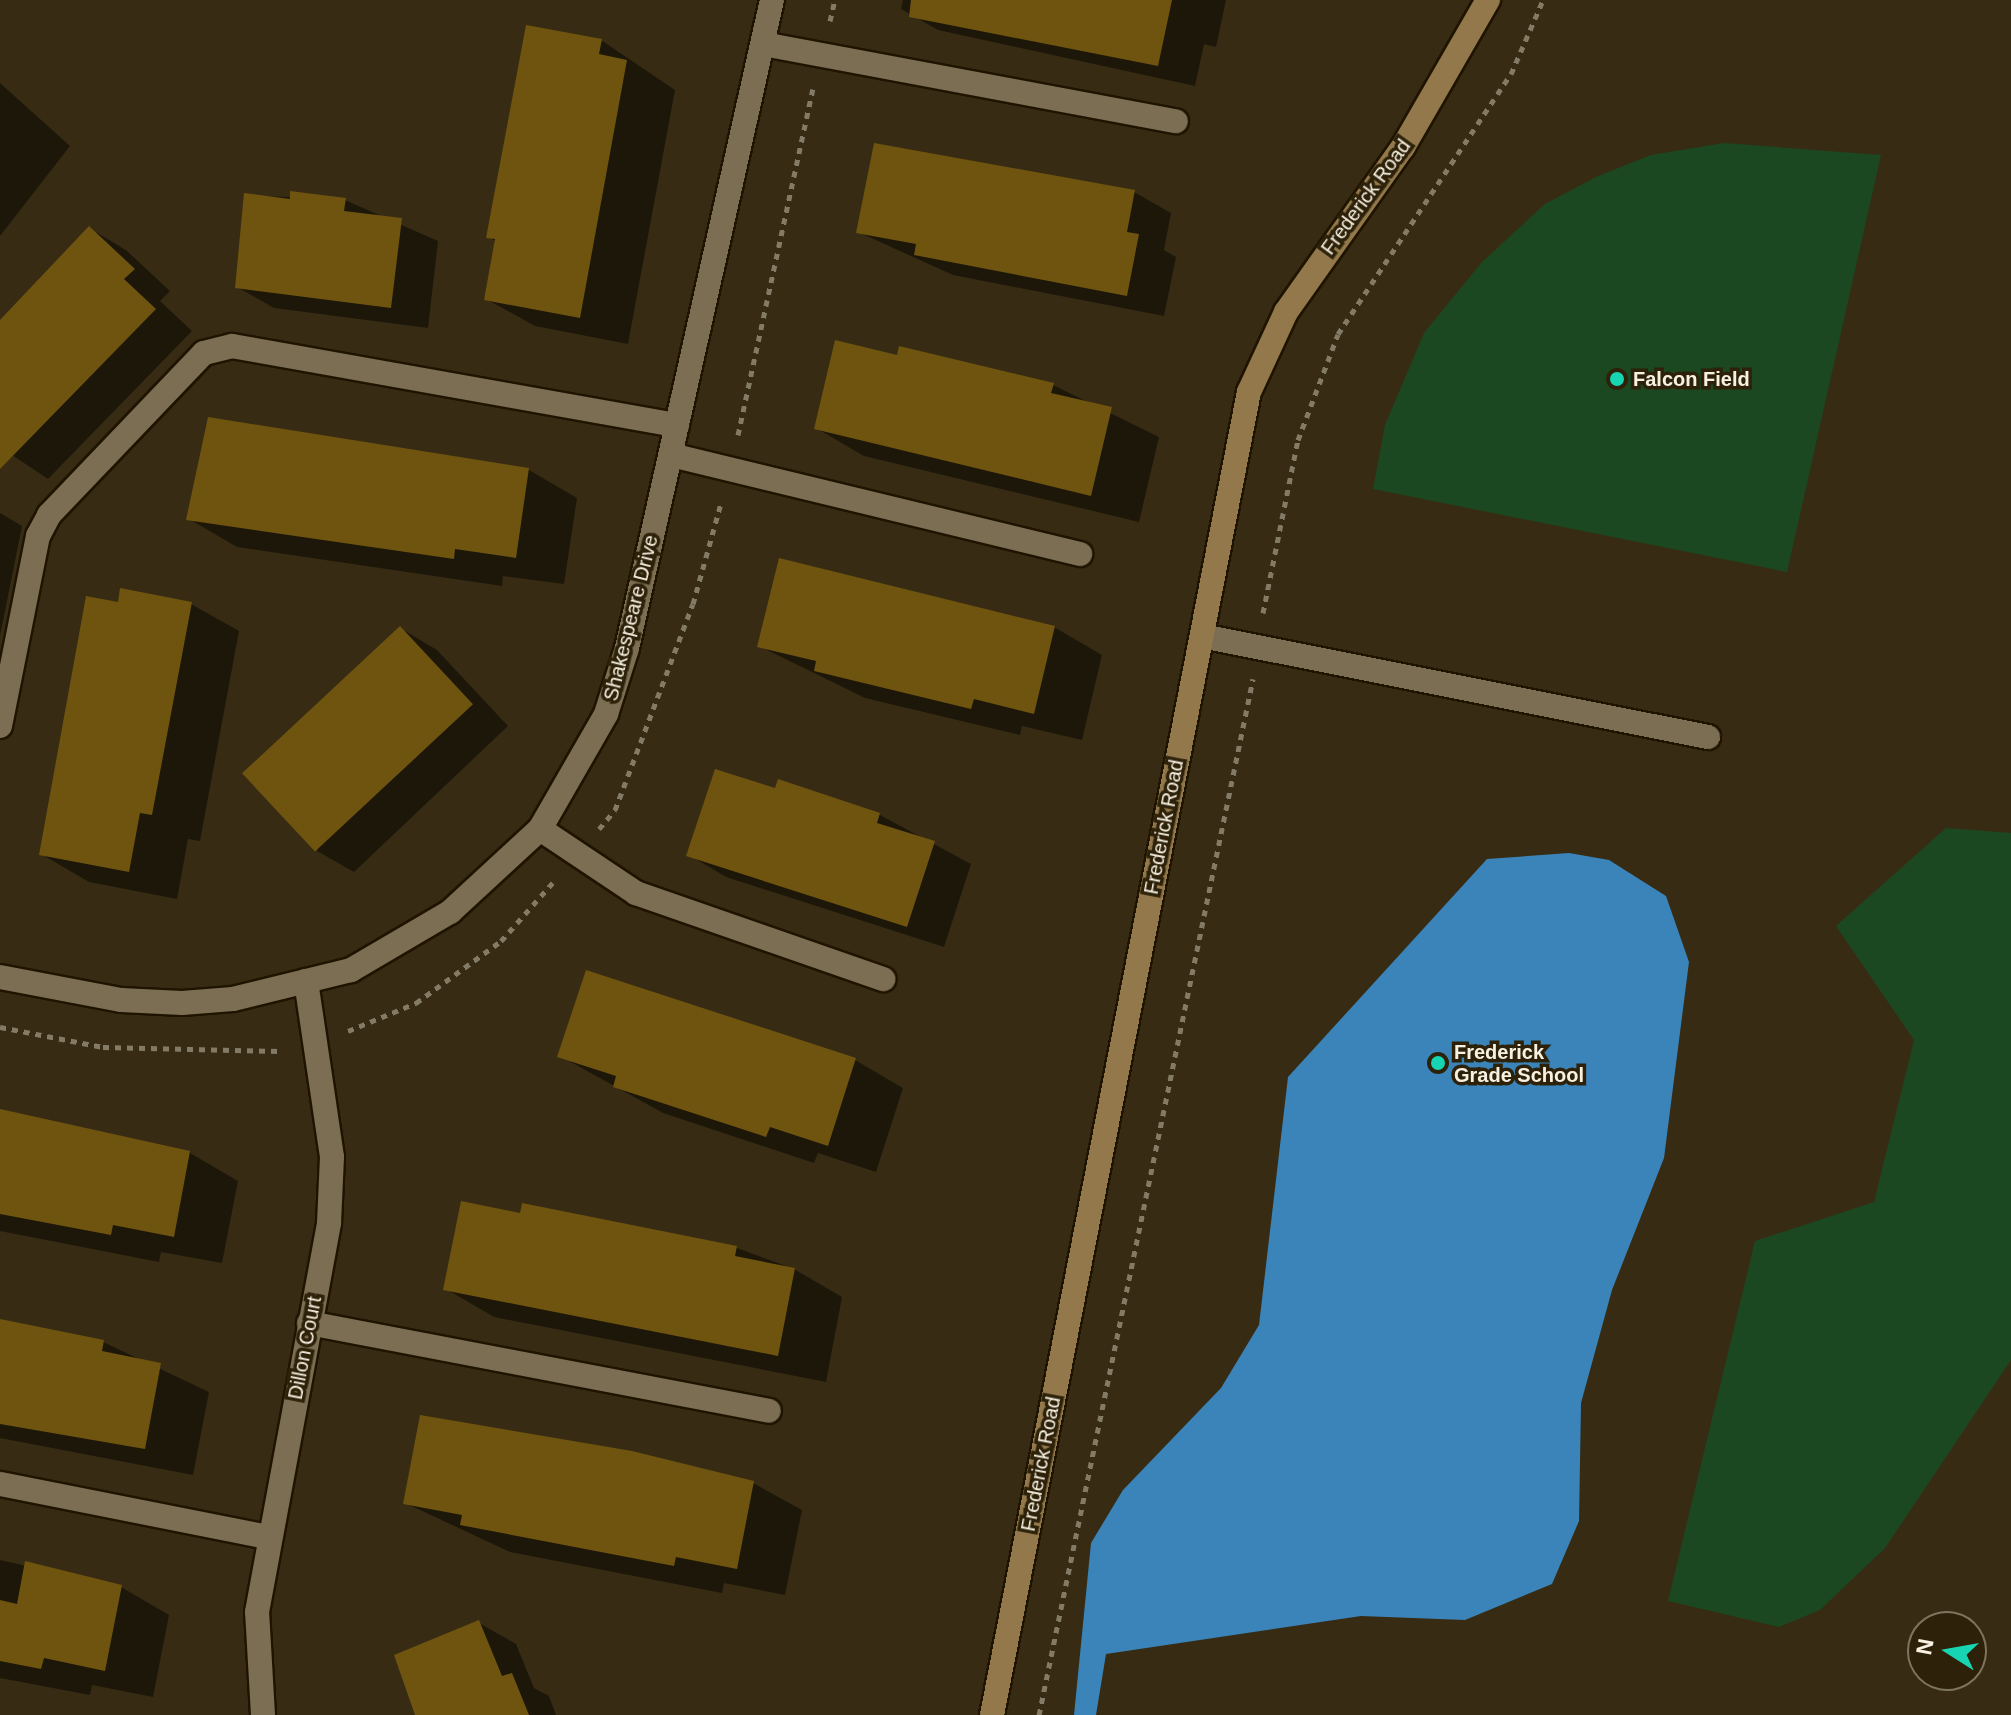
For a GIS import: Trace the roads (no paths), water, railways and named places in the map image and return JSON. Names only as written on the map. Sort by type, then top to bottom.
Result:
[{"type":"street","name":"Shakespeare Drive","points":[[0,977],[121,1000],[182,1003],[351,970],[450,912],[540,829],[606,714],[671,455],[772,0]]},
{"type":"street","name":"Frederick Road","points":[[992,1715],[1249,392],[1286,312],[1403,147],[1488,0]]},
{"type":"street","points":[[763,44],[1176,121]]},
{"type":"street","points":[[0,726],[38,536],[49,515],[204,353],[232,346],[677,425]]},
{"type":"street","points":[[671,455],[1080,554]]},
{"type":"street","points":[[1202,636],[1708,737]]},
{"type":"street","points":[[540,829],[578,855],[680,913],[883,979]]},
{"type":"street","name":"Dillon Court","points":[[263,1715],[257,1612],[268,1537],[329,1223],[332,1157],[306,981]]},
{"type":"street","points":[[309,1323],[769,1411]]},
{"type":"street","points":[[0,1484],[268,1537]]},
{"type":"water","points":[[1569,853],[1609,860],[1666,896],[1689,962],[1664,1158],[1612,1290],[1581,1403],[1579,1521],[1552,1584],[1465,1620],[1361,1616],[1106,1654],[1096,1715],[1074,1715],[1091,1543],[1123,1490],[1221,1388],[1259,1325],[1288,1077],[1487,859]]},
{"type":"place","name":"Falcon Field","points":[[1617,379]]},
{"type":"place","name":"Frederick Grade School","points":[[1438,1063]]}]
